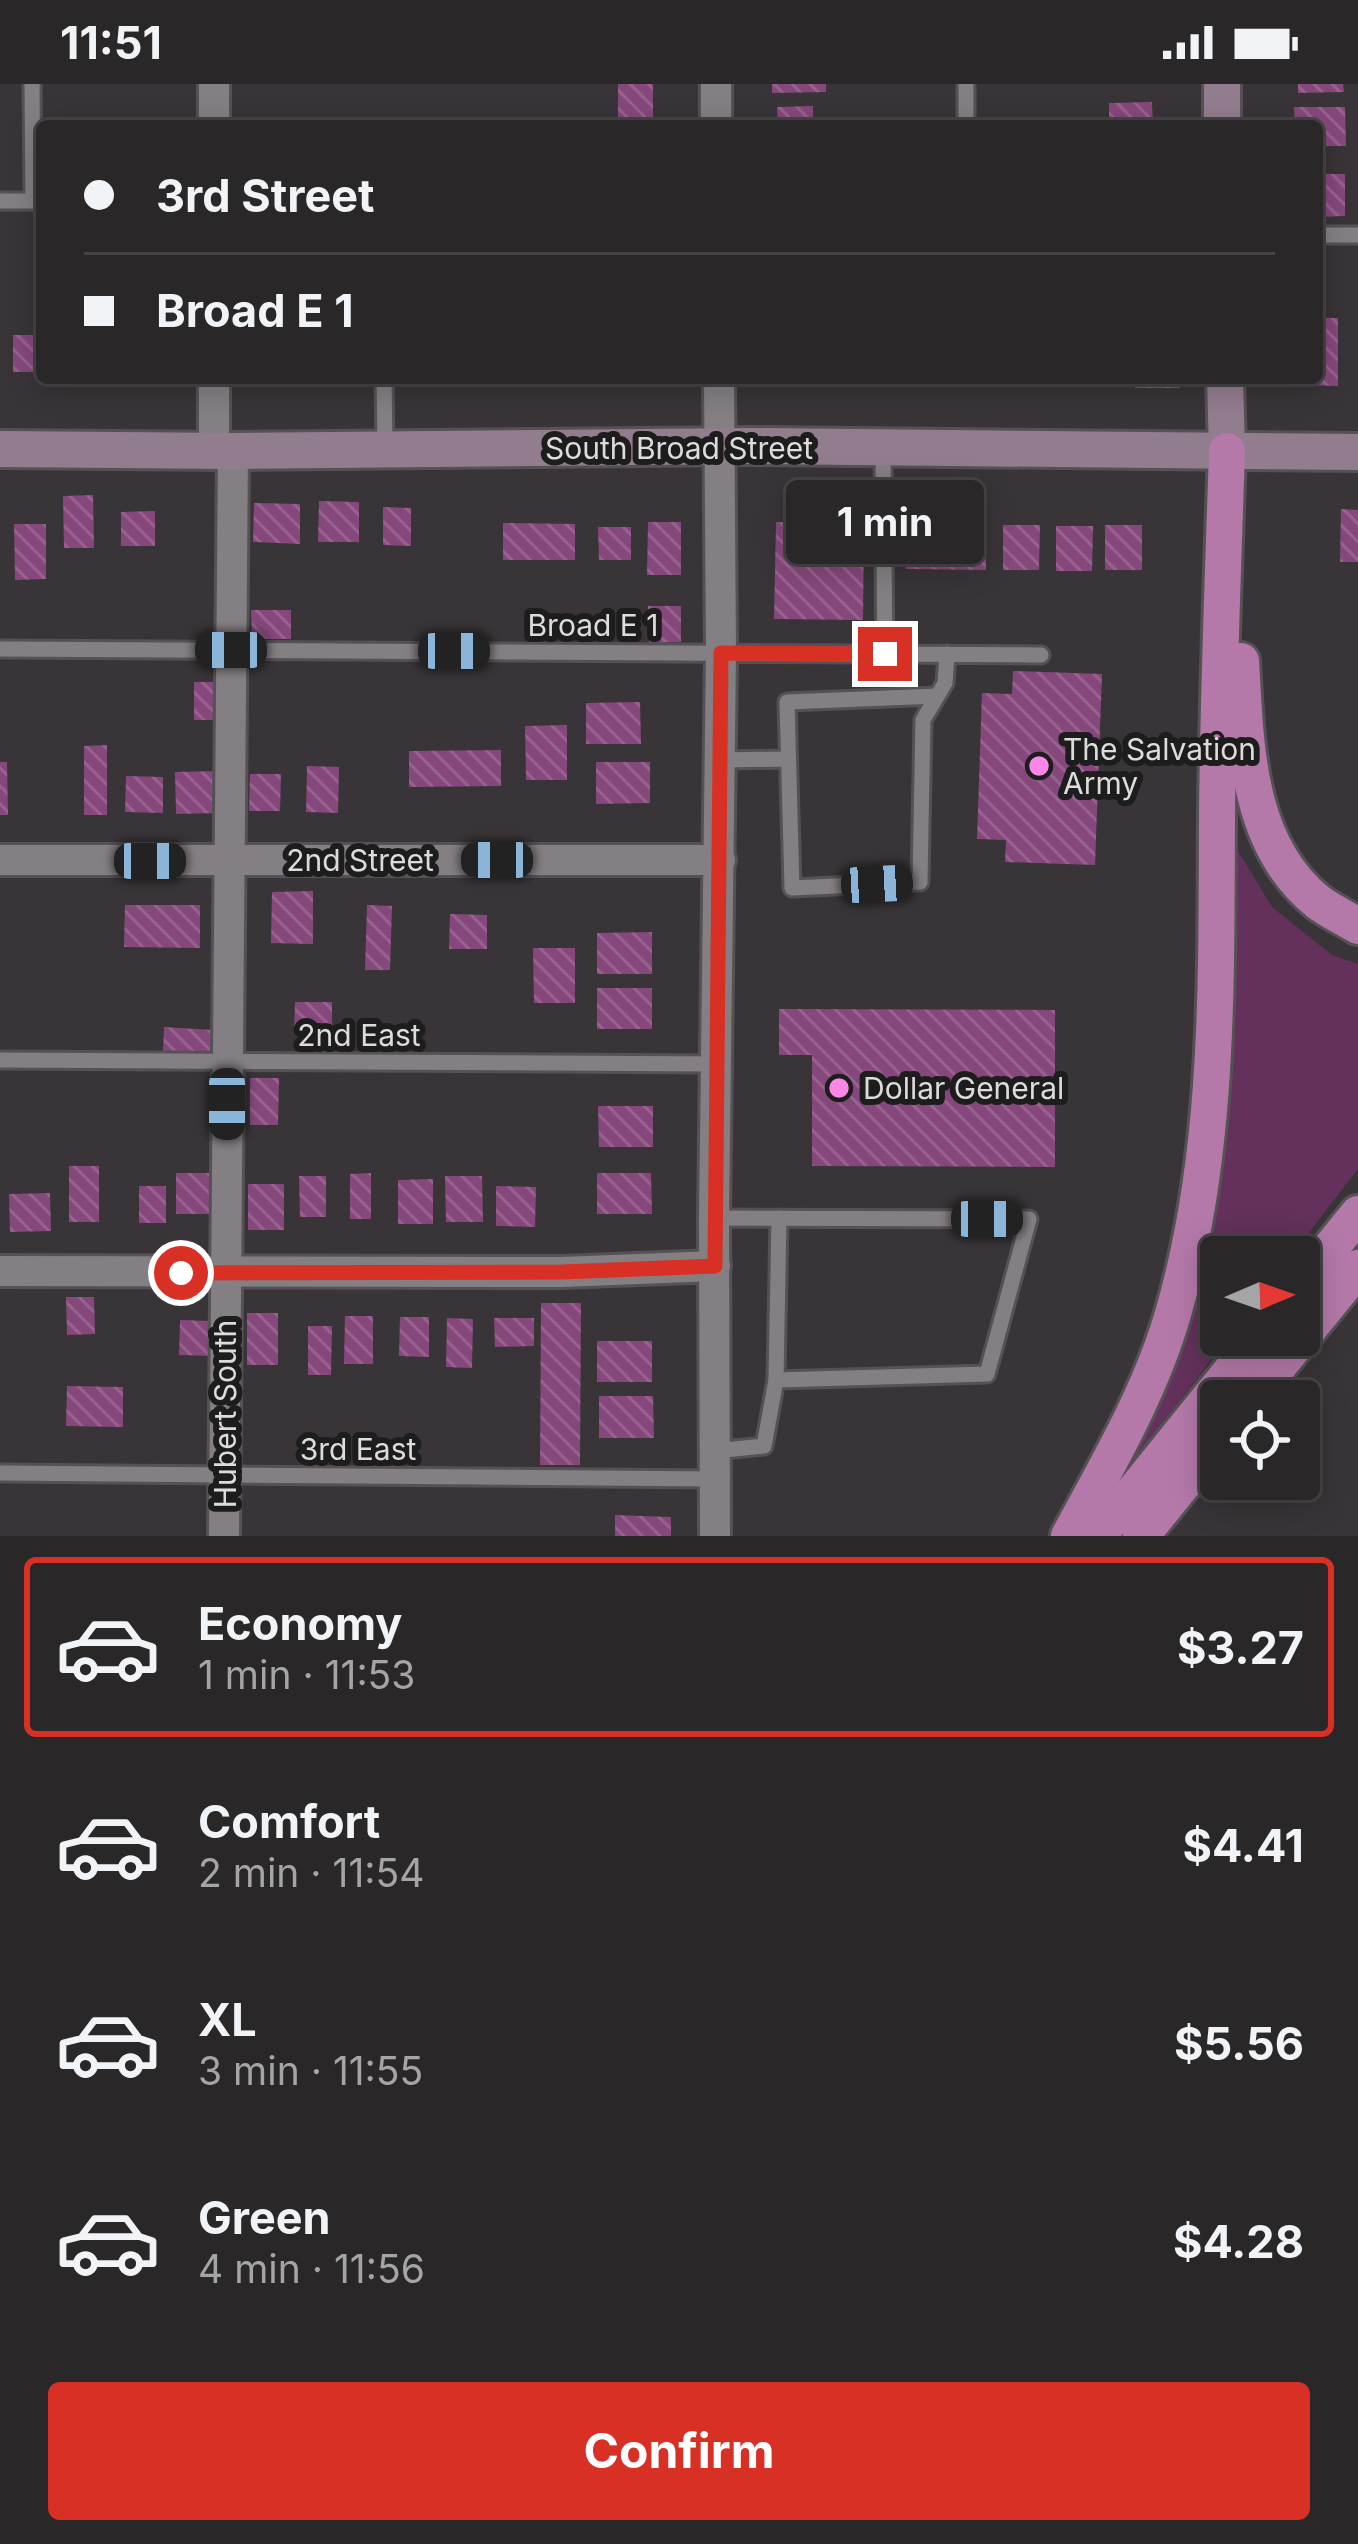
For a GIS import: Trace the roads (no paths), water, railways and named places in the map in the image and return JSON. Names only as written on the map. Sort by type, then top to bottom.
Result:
[{"type":"highway","points":[[1227,452],[1248,765],[1264,824],[1282,862],[1318,902],[1358,926]]},
{"type":"highway","points":[[1069,1536],[1132,1421],[1154,1368],[1173,1316],[1202,1182],[1216,1004],[1227,452]]},
{"type":"highway","points":[[1320,1261],[1358,1214]]},
{"type":"highway","points":[[1267,1380],[1358,1268]]},
{"type":"highway","points":[[1098,1536],[1243,1356]]},
{"type":"highway","points":[[1142,1536],[1200,1464]]},
{"type":"street","points":[[214,84],[214,120]]},
{"type":"street","points":[[716,84],[716,120]]},
{"type":"street","points":[[1222,84],[1222,120]]},
{"type":"street","name":"Hubert South","points":[[215,384],[224,450],[231,650],[224,1536]]},
{"type":"street","points":[[715,1536],[721,760],[718,384]]},
{"type":"street","points":[[1225,384],[1227,452]]},
{"type":"street","name":"South Broad Street","points":[[0,449],[1358,452]]},
{"type":"street","name":"2nd Street","points":[[0,860],[720,860]]},
{"type":"street","points":[[0,1271],[562,1272],[715,1266]]},
{"type":"lane","points":[[32,84],[36,162]]},
{"type":"lane","points":[[966,84],[966,120]]},
{"type":"lane","points":[[0,201],[36,201]]},
{"type":"lane","points":[[1323,235],[1358,235]]},
{"type":"lane","points":[[384,384],[385,449]]},
{"type":"lane","points":[[883,448],[885,654]]},
{"type":"lane","name":"Broad E 1","points":[[0,649],[1041,655]]},
{"type":"lane","points":[[937,696],[787,702],[792,888],[920,882],[923,720],[945,683],[946,654]]},
{"type":"lane","points":[[721,760],[788,759]]},
{"type":"lane","name":"2nd East","points":[[0,1060],[718,1064]]},
{"type":"lane","points":[[714,1218],[779,1218],[1029,1219],[987,1374],[776,1380],[779,1218]]},
{"type":"lane","name":"3rd East","points":[[0,1473],[715,1465],[764,1446],[776,1380]]},
{"type":"place","name":"The Salvation Army","points":[[1039,766]]},
{"type":"place","name":"Dollar General","points":[[839,1088]]}]
